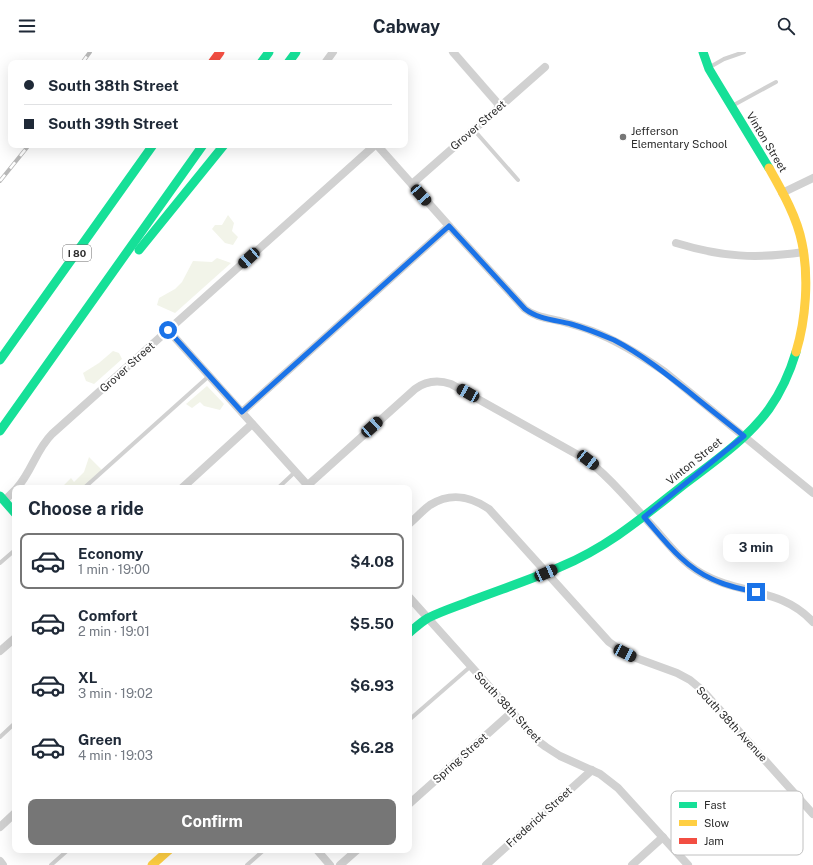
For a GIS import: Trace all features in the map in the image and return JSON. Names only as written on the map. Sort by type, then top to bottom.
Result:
[{"type":"main road","name":"Vinton Street","points":[[412,631],[428,618],[546,573],[596,550],[613,540],[644,517],[744,436],[769,410],[788,377],[798,353],[805,326],[808,301],[807,274],[804,252],[796,226],[782,193],[763,157],[709,68],[703,52]]},
{"type":"main road","name":"I 80","points":[[0,360],[152,148]]},
{"type":"main road","points":[[0,431],[201,148]]},
{"type":"main road","points":[[70,333],[222,148]]},
{"type":"main road","points":[[2,499],[12,510]]},
{"type":"main road","points":[[152,865],[165,853]]},
{"type":"street","points":[[453,52],[500,106]]},
{"type":"street","name":"Grover Street","points":[[412,184],[545,67]]},
{"type":"street","name":"Grover Street","points":[[19,485],[27,475],[41,448],[49,438],[373,148]]},
{"type":"street","points":[[379,148],[525,309],[540,317],[572,324],[592,331],[632,350],[665,372],[813,493]]},
{"type":"street","points":[[782,193],[813,178]]},
{"type":"street","points":[[242,412],[449,226]]},
{"type":"street","points":[[676,243],[706,251],[739,256],[771,256],[804,252]]},
{"type":"street","points":[[168,330],[307,485]]},
{"type":"street","points":[[311,485],[415,388],[430,382],[452,384],[581,456],[596,466],[678,556],[689,566],[712,580],[779,598],[792,605],[813,622]]},
{"type":"street","points":[[185,485],[252,424]]},
{"type":"street","name":"Grover Street","points":[[2,499],[12,492]]},
{"type":"street","name":"South 38th Avenue","points":[[412,521],[431,504],[446,498],[462,497],[479,502],[489,509],[603,635],[625,653],[677,673],[690,680],[702,690],[792,791]]},
{"type":"street","name":"South 38th Street","points":[[412,600],[531,734],[546,747],[560,756],[605,777],[618,788],[671,846]]},
{"type":"street","points":[[0,651],[12,641]]},
{"type":"street","name":"Spring Street","points":[[412,801],[512,712]]},
{"type":"street","name":"Frederick Street","points":[[486,865],[592,770]]},
{"type":"street","name":"South 38th Avenue","points":[[803,803],[813,814]]},
{"type":"street","points":[[0,827],[12,816]]},
{"type":"street","points":[[632,865],[663,837]]},
{"type":"street","points":[[320,853],[330,865]]},
{"type":"street","points":[[340,865],[354,853]]},
{"type":"street","name":"South 38th Street","points":[[679,855],[688,865]]},
{"type":"street","points":[[0,861],[3,865]]},
{"type":"lane","points":[[709,68],[724,59],[744,52]]},
{"type":"lane","points":[[732,106],[776,82]]},
{"type":"lane","points":[[473,129],[518,180]]},
{"type":"lane","points":[[87,485],[209,376]]},
{"type":"lane","points":[[281,485],[296,472]]},
{"type":"lane","points":[[0,563],[12,553]]},
{"type":"lane","points":[[412,717],[470,666]]},
{"type":"lane","points":[[0,737],[12,726]]},
{"type":"lane","points":[[51,865],[65,853]]},
{"type":"lane","points":[[247,865],[261,853]]},
{"type":"shaded area","points":[[228,215],[234,223],[232,231],[238,237],[233,245],[225,243],[212,229],[215,225],[222,225]]},
{"type":"shaded area","points":[[217,258],[231,263],[175,313],[157,305],[159,298],[175,289],[182,282],[193,261],[212,262]]},
{"type":"shaded area","points":[[113,351],[119,353],[122,359],[94,384],[86,381],[83,373],[99,363]]},
{"type":"shaded area","points":[[207,386],[224,404],[220,410],[204,406],[200,402],[192,408],[186,404]]},
{"type":"shaded area","points":[[89,457],[102,470],[85,485],[64,485],[71,478],[74,482],[84,472]]},
{"type":"railway","points":[[84,60],[90,52]]},
{"type":"railway","points":[[0,181],[27,148]]},
{"type":"traffic: fast","points":[[263,60],[269,52]]},
{"type":"traffic: fast","points":[[290,60],[296,52]]},
{"type":"traffic: fast","points":[[703,52],[709,69],[769,168]]},
{"type":"traffic: fast","points":[[0,360],[151,148]]},
{"type":"traffic: fast","points":[[0,431],[201,148]]},
{"type":"traffic: fast","points":[[139,250],[222,148]]},
{"type":"traffic: fast","points":[[412,630],[433,615],[539,576],[578,559],[626,530],[719,458],[751,430],[769,409],[777,396],[788,374],[796,352]]},
{"type":"traffic: fast","points":[[0,496],[12,510]]},
{"type":"traffic: slow","points":[[769,168],[784,195],[797,224],[804,256],[806,284],[804,312],[796,352]]},
{"type":"traffic: slow","points":[[152,865],[166,853]]},
{"type":"traffic: jam","points":[[214,60],[220,52]]},
{"type":"place","name":"Jefferson Elementary School","points":[[623,137]]},
{"type":"route","points":[[168,330],[242,412],[449,226],[525,309],[540,317],[572,324],[592,331],[632,350],[665,372],[744,436],[644,517],[678,556],[689,566],[712,580],[756,592]]}]
